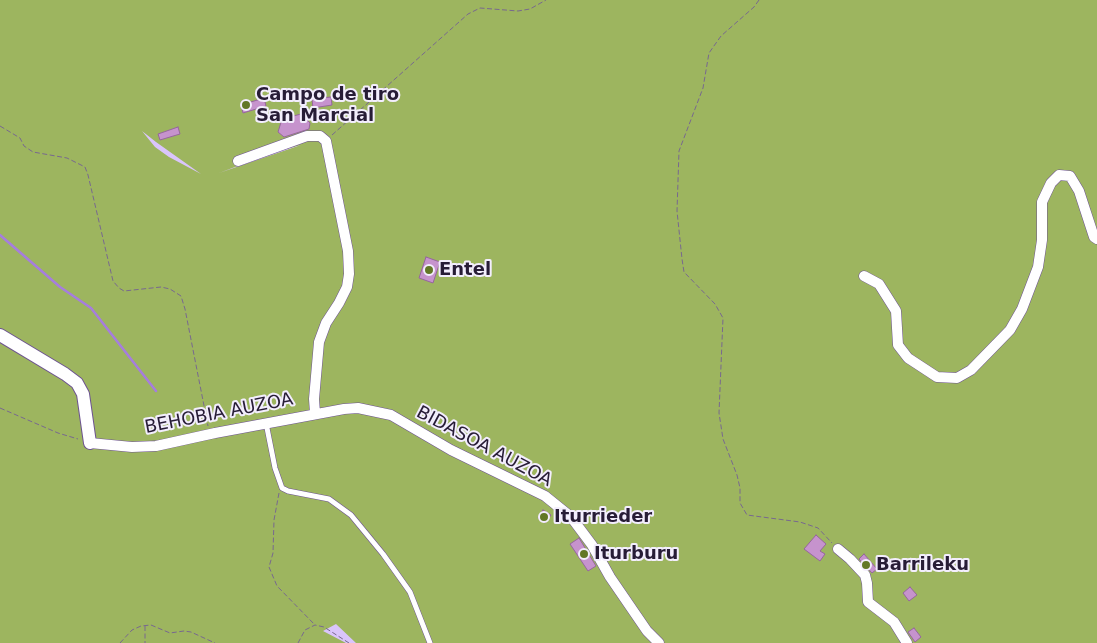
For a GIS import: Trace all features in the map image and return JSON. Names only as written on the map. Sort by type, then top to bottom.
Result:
[{"type":"street","points":[[238,161],[307,136],[320,136],[326,141]]},
{"type":"street","name":"BEHOBIA AUZOA","points":[[90,443],[132,447],[156,446],[315,413],[314,399],[319,342],[326,323],[339,303],[349,274],[346,242],[326,141]]},
{"type":"street","points":[[864,276],[879,284],[896,311],[898,344],[908,358],[937,377],[957,378],[971,370],[1010,330],[1022,309],[1038,267],[1042,240],[1042,202],[1051,183],[1059,175],[1070,176],[1079,191],[1094,237],[1097,239]]},
{"type":"street","points":[[0,334],[77,383],[83,394],[90,443]]},
{"type":"street","name":"BIDASOA AUZOA","points":[[315,413],[358,408],[391,415],[451,450],[545,496],[572,517],[580,527],[641,623],[660,643]]},
{"type":"street","points":[[838,549],[864,575],[867,583],[868,602],[894,622],[907,643]]},
{"type":"lane","points":[[266,423],[275,468],[282,488],[288,491],[329,499],[351,515],[383,554],[410,592],[430,643]]},
{"type":"path","points":[[326,141],[468,14],[480,8],[518,11],[530,9],[546,0]]},
{"type":"path","points":[[759,0],[754,7],[720,36],[710,53],[703,88],[679,151],[677,212],[682,259],[684,272],[715,304],[722,318],[719,413],[723,439],[737,475],[740,488],[740,503],[747,515],[800,522],[818,528],[838,549]]},
{"type":"path","points":[[0,126],[20,138],[24,146],[33,152],[67,158],[85,167],[113,281],[119,288],[124,291],[161,287],[170,289],[181,296],[210,434]]},
{"type":"path","points":[[0,408],[58,433],[90,443]]},
{"type":"path","points":[[282,488],[278,493],[275,511],[273,553],[269,567],[277,586],[315,625],[324,627],[349,643]]},
{"type":"path","points":[[120,643],[132,630],[151,625],[170,633],[191,632],[215,643]]},
{"type":"path","points":[[298,643],[305,630],[315,625]]},
{"type":"path","points":[[145,626],[145,643]]},
{"type":"green space","points":[[0,0],[1097,0],[1097,643],[356,643],[336,624],[323,631],[346,643],[0,643]],"holes":[[[142,131],[156,142],[201,174],[169,157],[155,147]],[[301,145],[219,173],[275,152]]]},
{"type":"building","points":[[331,97],[332,105],[313,108],[312,99]]},
{"type":"building","points":[[264,98],[266,106],[243,113],[241,105]]},
{"type":"building","name":"Campo de tiro San Marcial","points":[[301,114],[310,123],[309,129],[284,137],[278,132],[282,119]]},
{"type":"building","points":[[178,127],[180,134],[160,140],[158,134]]},
{"type":"building","name":"Entel","points":[[426,257],[440,262],[433,283],[419,278]]},
{"type":"building","name":"Iturrieder","points":[[543,510],[551,515],[545,523],[538,518]]},
{"type":"building","points":[[816,535],[826,544],[820,551],[825,554],[820,561],[804,549]]},
{"type":"building","name":"Iturburu","points":[[579,538],[596,566],[588,571],[570,544]]},
{"type":"building","name":"Barrileku","points":[[864,554],[877,569],[872,573],[859,559]]},
{"type":"building","points":[[910,587],[917,595],[909,601],[903,593]]},
{"type":"building","points":[[914,628],[921,637],[915,642],[908,632]]},
{"type":"waterway","points":[[0,235],[60,287],[91,308],[156,391]]},
{"type":"place","name":"Campo de tiro San Marcial","points":[[246,105]]},
{"type":"place","name":"Entel","points":[[429,270]]},
{"type":"place","name":"Iturrieder","points":[[544,517]]},
{"type":"place","name":"Iturburu","points":[[584,554]]},
{"type":"place","name":"Barrileku","points":[[866,565]]}]
